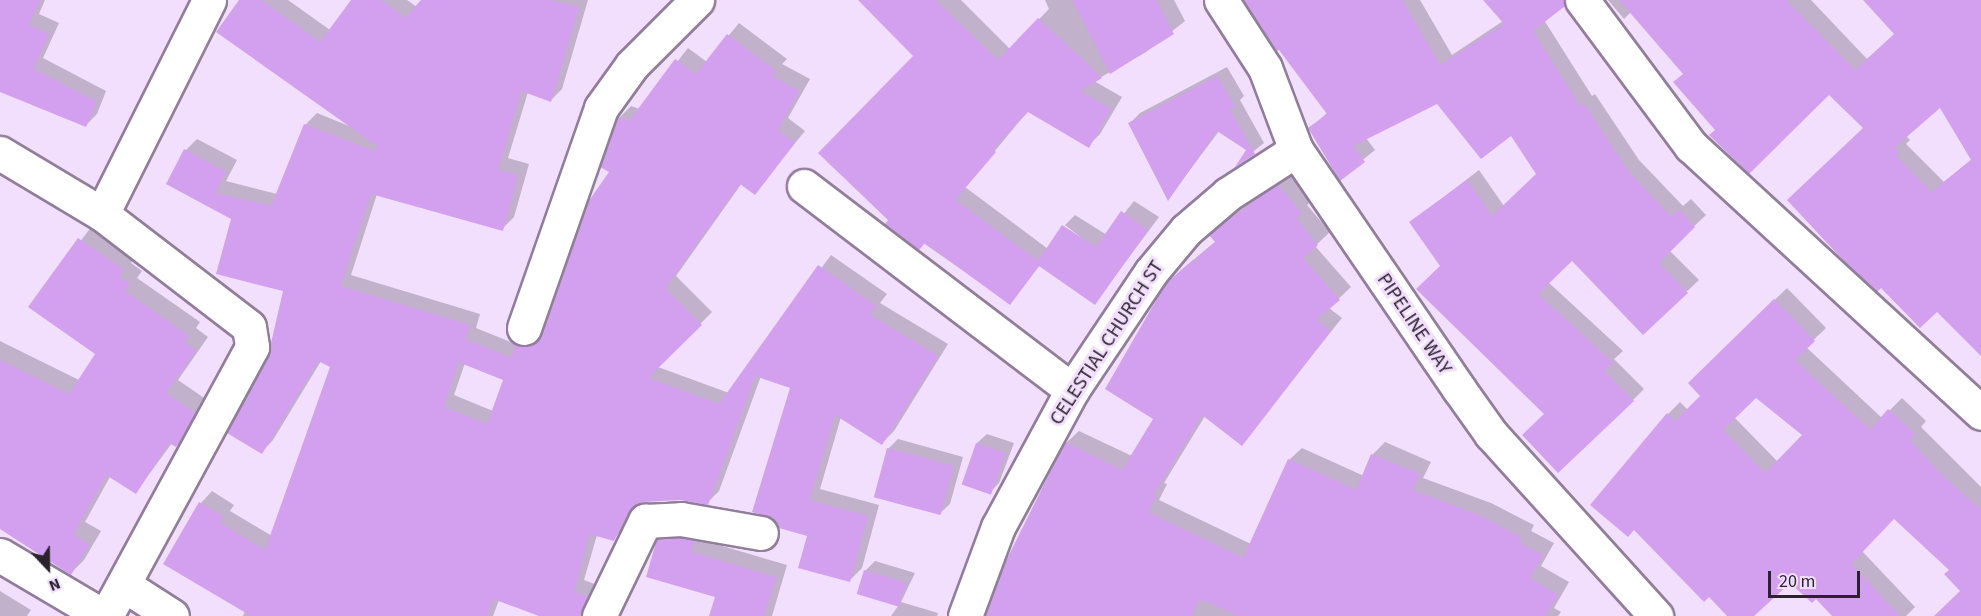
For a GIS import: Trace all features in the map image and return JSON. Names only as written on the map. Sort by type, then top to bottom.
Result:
[{"type":"street","points":[[102,214],[209,0]]},
{"type":"street","points":[[524,328],[601,108],[632,65],[697,0]]},
{"type":"street","name":"PIPELINE WAY","points":[[1221,0],[1265,68],[1296,150],[1491,434],[1656,616]]},
{"type":"street","points":[[1587,2],[1691,146],[1981,413]]},
{"type":"street","name":"CELESTIAL CHURCH ST","points":[[964,616],[999,527],[1072,390],[1151,272],[1186,230],[1228,194],[1296,150]]},
{"type":"street","points":[[0,153],[102,214],[249,327],[252,347],[124,585],[105,616],[0,555]]},
{"type":"street","points":[[804,186],[1072,390]]},
{"type":"street","points":[[599,616],[645,521],[681,519],[761,533]]},
{"type":"street","points":[[124,585],[172,616]]},
{"type":"building","points":[[0,0],[40,0],[29,25],[49,34],[33,69],[97,102],[86,127],[0,92]]},
{"type":"building","points":[[239,0],[261,0],[320,42],[351,0],[381,0],[405,18],[421,0],[550,0],[579,7],[551,102],[521,91],[498,170],[518,175],[503,231],[371,194],[340,286],[470,325],[465,339],[511,358],[516,344],[530,347],[542,334],[588,202],[609,172],[600,167],[618,117],[629,121],[675,59],[696,74],[727,34],[776,71],[772,76],[799,91],[778,130],[795,143],[755,195],[740,184],[665,288],[702,325],[648,378],[719,404],[818,265],[876,306],[870,315],[938,356],[882,445],[835,415],[809,500],[868,516],[850,582],[798,568],[807,536],[779,528],[773,518],[752,512],[790,388],[755,376],[708,505],[680,500],[643,502],[628,512],[614,541],[589,534],[574,592],[587,596],[579,616],[539,616],[493,599],[487,616],[251,616],[163,564],[199,502],[224,517],[220,523],[265,550],[330,367],[318,361],[262,454],[227,433],[268,356],[283,291],[216,274],[231,219],[166,184],[184,149],[226,172],[215,193],[271,206],[304,124],[374,151],[377,146],[216,32]],"holes":[[[458,362],[503,380],[487,424],[444,407]]]},
{"type":"building","points":[[858,0],[935,0],[998,60],[1038,18],[1102,78],[1080,91],[1111,109],[1089,148],[1028,112],[993,149],[996,152],[955,200],[1038,261],[1062,225],[1096,247],[1121,211],[1148,230],[1095,305],[1039,266],[1010,305],[925,243],[919,250],[885,224],[888,220],[818,153],[913,56]]},
{"type":"building","points":[[1072,0],[1156,0],[1174,34],[1110,74]]},
{"type":"building","points":[[1243,0],[1402,0],[1440,65],[1504,24],[1483,0],[1564,0],[1565,6],[1533,31],[1580,106],[1584,104],[1628,171],[1671,217],[1679,209],[1695,227],[1659,263],[1688,293],[1643,335],[1572,261],[1538,294],[1613,363],[1604,371],[1634,401],[1558,473],[1522,435],[1544,414],[1416,289],[1440,266],[1409,222],[1467,180],[1492,216],[1536,174],[1511,136],[1481,159],[1437,104],[1353,146],[1365,162],[1340,181],[1308,128],[1327,114],[1279,50],[1277,51]]},
{"type":"building","points":[[1619,0],[1786,0],[1855,70],[1894,34],[1863,0],[1981,0],[1981,356],[1937,312],[1920,328],[1881,288],[1877,292],[1842,259],[1787,200],[1863,128],[1829,95],[1749,174],[1709,135],[1715,130],[1673,82],[1683,74]],"holes":[[[1940,108],[1971,160],[1931,192],[1896,156],[1899,153],[1894,148]]]},
{"type":"building","points":[[1217,76],[1235,107],[1230,110],[1255,154],[1235,167],[1246,150],[1217,131],[1168,201],[1128,123]]},
{"type":"building","points":[[1277,184],[1302,213],[1296,218],[1318,245],[1303,258],[1340,300],[1316,320],[1331,331],[1242,446],[1202,415],[1153,495],[1156,497],[1148,512],[1243,558],[1288,459],[1356,490],[1371,454],[1420,474],[1412,490],[1479,515],[1522,538],[1520,543],[1543,555],[1530,578],[1558,595],[1545,616],[1238,616],[1205,601],[1198,601],[1192,616],[985,616],[1005,563],[1065,442],[1122,470],[1153,419],[1105,389],[1166,283],[1193,260],[1200,265],[1196,258],[1215,242],[1209,235]]},
{"type":"building","points":[[78,238],[124,270],[119,276],[130,284],[125,291],[189,336],[184,342],[196,351],[166,393],[195,413],[176,447],[169,443],[136,494],[106,475],[73,535],[89,544],[71,575],[0,529],[0,360],[69,394],[95,354],[28,307]]},
{"type":"building","points":[[1774,299],[1815,341],[1795,360],[1870,430],[1888,409],[1915,434],[1910,440],[1939,472],[1981,510],[1981,616],[1934,616],[1960,591],[1944,574],[1949,570],[1894,519],[1851,564],[1900,616],[1832,616],[1816,599],[1812,603],[1790,583],[1754,616],[1727,616],[1709,597],[1704,602],[1634,530],[1628,537],[1590,505],[1667,413],[1675,421],[1700,396],[1688,383]],"holes":[[[1756,398],[1802,435],[1765,473],[1723,430]]]},
{"type":"building","points":[[976,443],[1005,453],[991,495],[962,485]]},
{"type":"building","points":[[887,448],[954,466],[940,515],[874,497]]},
{"type":"building","points":[[657,539],[695,540],[691,552],[776,577],[764,616],[709,616],[715,597],[646,577]]},
{"type":"building","points":[[864,570],[906,583],[899,607],[857,594]]}]
